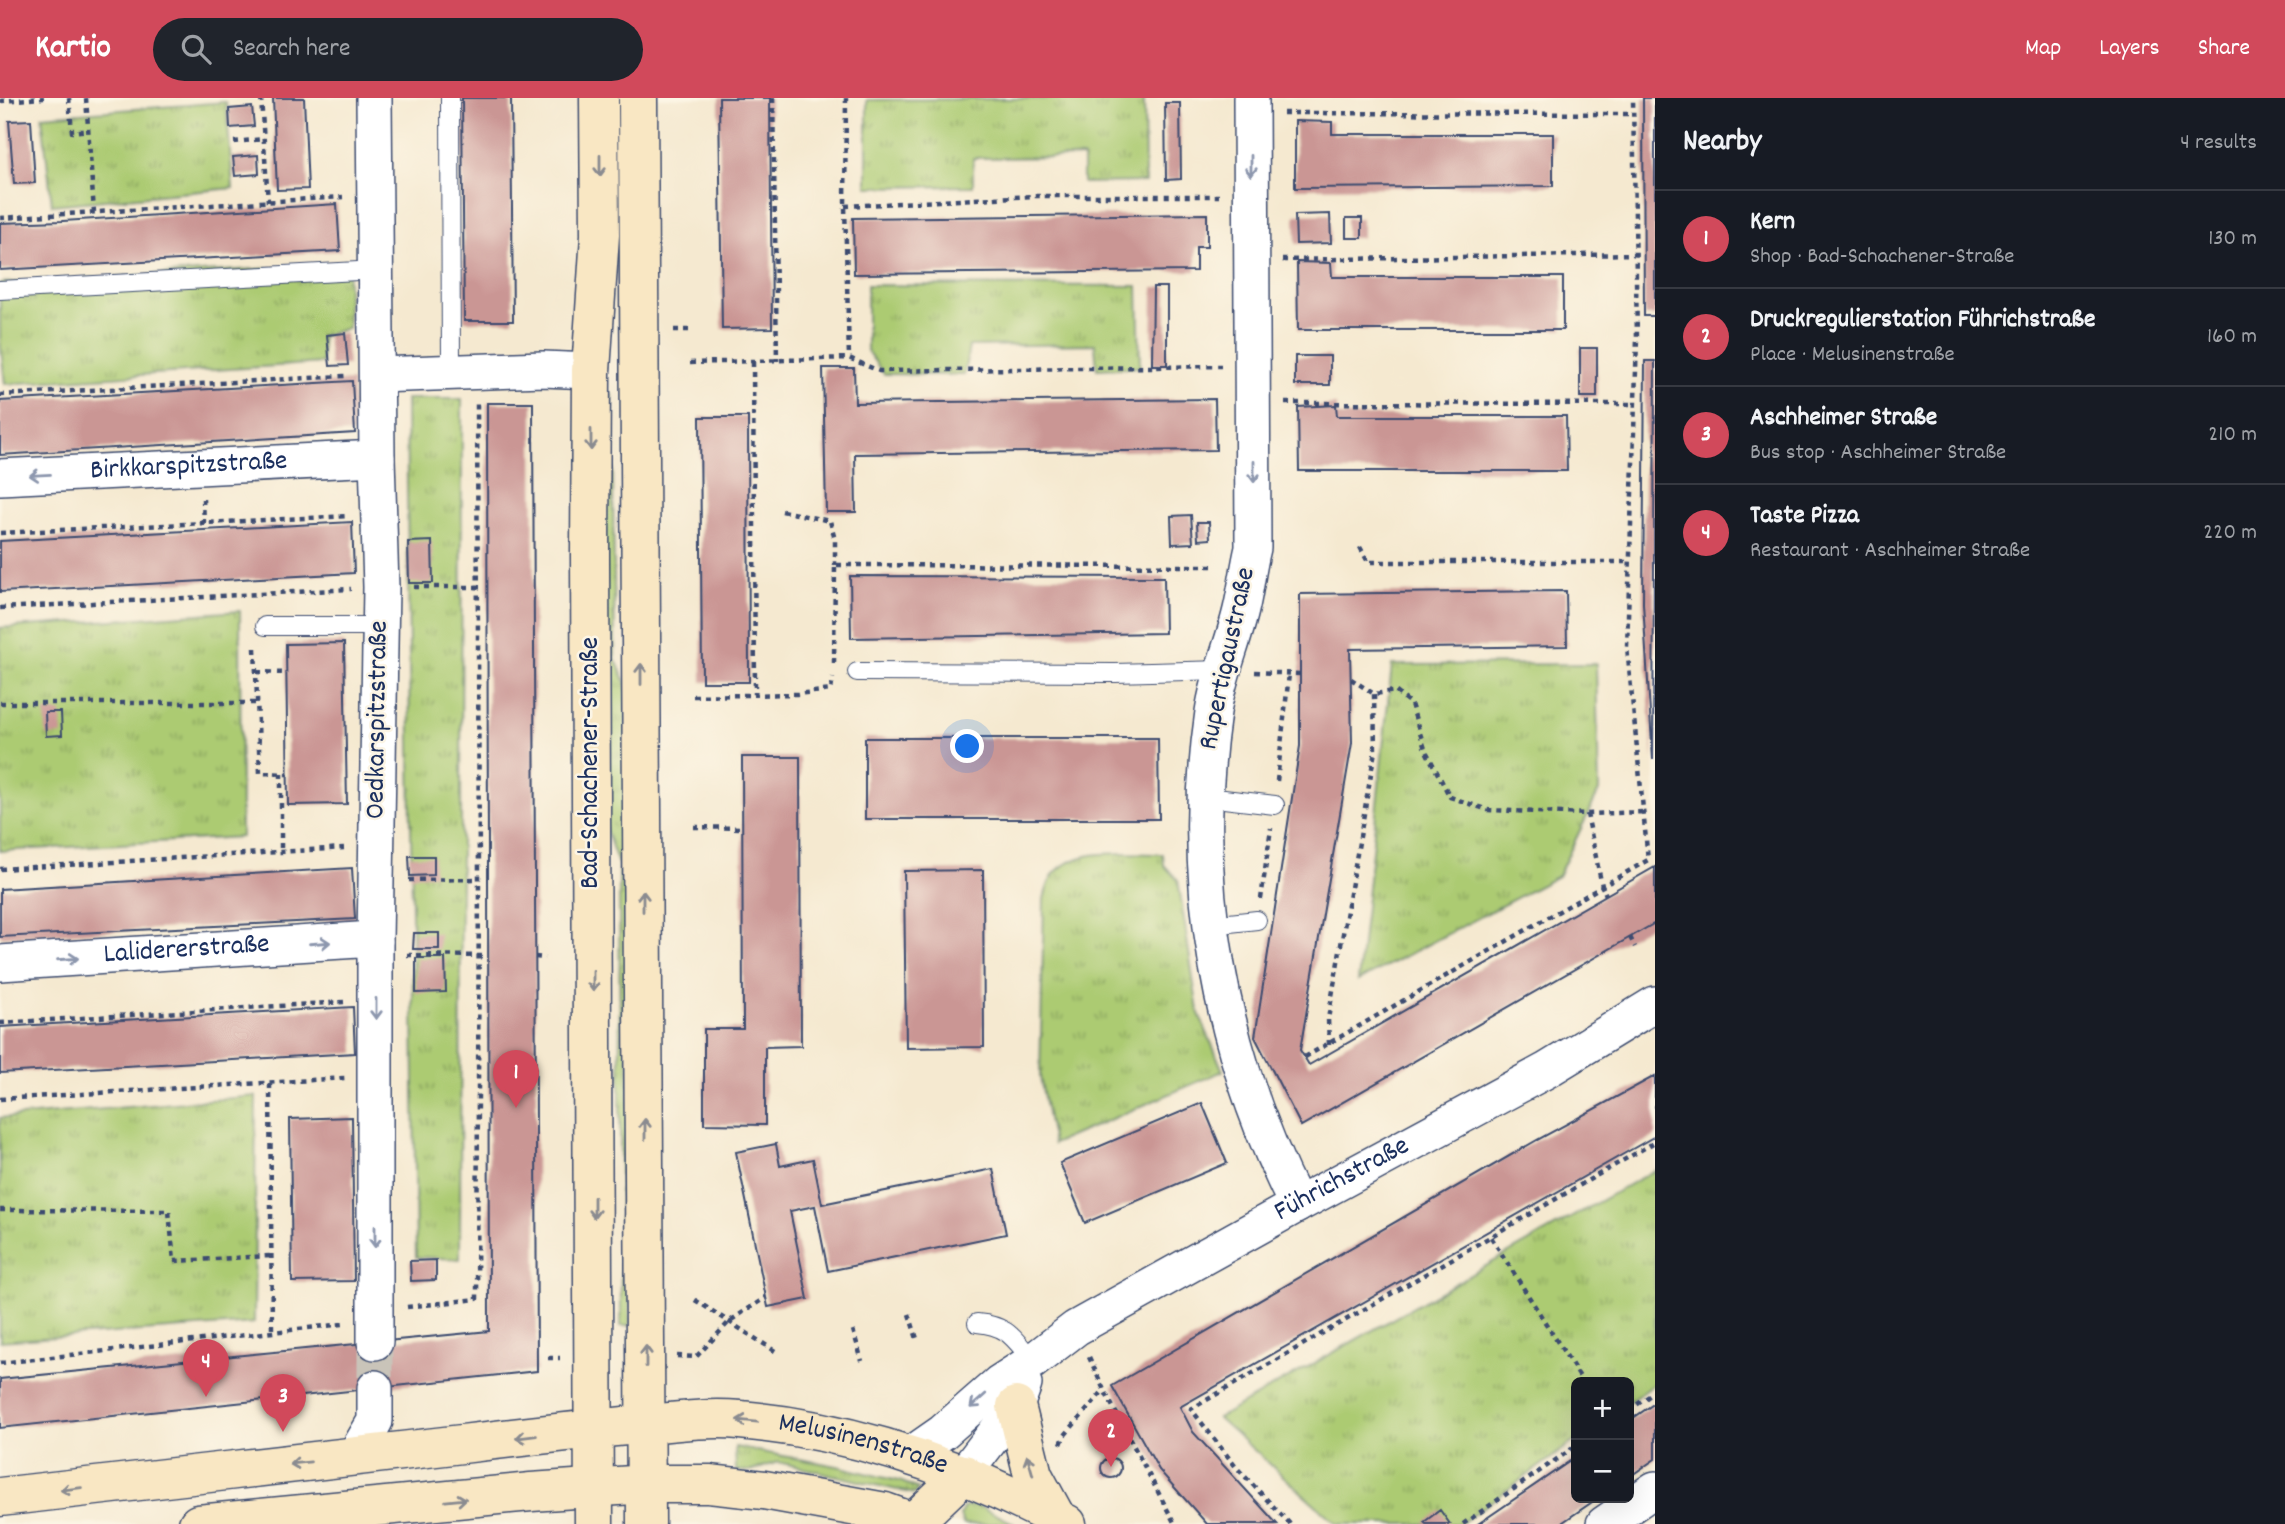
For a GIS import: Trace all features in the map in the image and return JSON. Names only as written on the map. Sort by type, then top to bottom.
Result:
[{"type":"main road","name":"Bad-Schachener-Straße","points":[[594,1506],[591,371],[600,235],[599,98]]},
{"type":"main road","name":"Bad-Schachener-Straße","points":[[638,98],[646,1524]]},
{"type":"main road","points":[[591,371],[639,382]]},
{"type":"main road","points":[[1016,1406],[1032,1475],[1062,1522]]},
{"type":"main road","name":"Melusinenstraße","points":[[0,1497],[594,1429],[708,1419],[740,1420],[817,1430],[910,1455],[964,1474],[1016,1497],[1062,1522]]},
{"type":"main road","points":[[916,1523],[964,1474]]},
{"type":"main road","name":"Melusinenstraße","points":[[198,1524],[594,1506],[647,1484],[709,1485],[764,1490],[885,1512],[916,1523]]},
{"type":"street","name":"Oedkarspitzstraße","points":[[374,98],[377,458],[370,588],[381,626],[375,941],[375,1324]]},
{"type":"street","name":"Rupertigaustraße","points":[[1251,106],[1254,403],[1251,557],[1241,610],[1213,709],[1207,760],[1206,877],[1210,925],[1226,1010],[1248,1092],[1274,1159],[1297,1205]]},
{"type":"street","points":[[377,375],[543,369],[591,371]]},
{"type":"street","name":"Birkkarspitzstraße","points":[[0,477],[377,458]]},
{"type":"street","name":"Lalidererstraße","points":[[0,963],[375,941]]},
{"type":"street","name":"Führichstraße","points":[[910,1455],[943,1432],[999,1383],[1076,1328],[1547,1070],[1655,1004]]},
{"type":"street","points":[[964,1474],[1016,1406],[1033,1361]]},
{"type":"street","points":[[354,1457],[375,1421],[375,1388]]},
{"type":"street","points":[[1604,1524],[1655,1489]]},
{"type":"lane","points":[[450,98],[464,372]]},
{"type":"lane","points":[[0,290],[377,270]]},
{"type":"lane","points":[[265,626],[381,626]]},
{"type":"lane","points":[[857,672],[1115,673],[1223,670]]},
{"type":"lane","points":[[1207,797],[1275,805]]},
{"type":"lane","points":[[1210,925],[1257,920]]},
{"type":"lane","points":[[977,1323],[995,1325],[1006,1330],[1033,1361]]},
{"type":"path","points":[[0,101],[44,98]]},
{"type":"path","points":[[69,98],[72,132],[89,130]]},
{"type":"path","points":[[86,98],[94,212]]},
{"type":"path","points":[[261,98],[268,202]]},
{"type":"path","points":[[774,98],[777,361]]},
{"type":"path","points":[[846,98],[845,206],[849,358]]},
{"type":"path","points":[[1305,1057],[1648,860],[1628,647],[1637,338],[1633,98]]},
{"type":"path","points":[[1251,106],[1634,114]]},
{"type":"path","points":[[234,142],[264,139]]},
{"type":"path","points":[[0,218],[375,196]]},
{"type":"path","points":[[845,206],[1033,196],[1252,196]]},
{"type":"path","points":[[1252,261],[1635,254]]},
{"type":"path","points":[[690,363],[849,358],[879,371],[1253,366]]},
{"type":"path","points":[[753,362],[755,695]]},
{"type":"path","points":[[0,1363],[272,1332],[375,1324],[477,1299],[478,587],[464,372]]},
{"type":"path","points":[[0,394],[377,375]]},
{"type":"path","points":[[1254,403],[1634,404]]},
{"type":"path","points":[[782,510],[830,521],[835,540],[834,665]]},
{"type":"path","points":[[0,533],[359,515]]},
{"type":"path","points":[[1360,547],[1368,562],[1629,562]]},
{"type":"path","points":[[835,565],[1251,557]]},
{"type":"path","points":[[0,608],[370,588],[478,587]]},
{"type":"path","points":[[254,594],[254,606]]},
{"type":"path","points":[[255,642],[260,773],[288,774]]},
{"type":"path","points":[[257,672],[286,673]]},
{"type":"path","points":[[1257,920],[1275,805],[1289,674],[1300,674]]},
{"type":"path","points":[[693,696],[831,690],[833,677]]},
{"type":"path","points":[[1351,679],[1374,694],[1395,691],[1411,704],[1425,749],[1450,797],[1488,810],[1587,814],[1645,812]]},
{"type":"path","points":[[1329,1045],[1328,1019],[1374,751],[1374,694]]},
{"type":"path","points":[[0,703],[259,703]]},
{"type":"path","points":[[281,773],[281,853]]},
{"type":"path","points":[[1587,814],[1606,895]]},
{"type":"path","points":[[694,827],[742,828]]},
{"type":"path","points":[[0,869],[351,848]]},
{"type":"path","points":[[376,881],[479,879]]},
{"type":"path","points":[[1630,937],[1635,947]]},
{"type":"path","points":[[375,941],[397,955],[487,956]]},
{"type":"path","points":[[535,957],[545,958]]},
{"type":"path","points":[[0,1023],[345,1002]]},
{"type":"path","points":[[0,1099],[376,1076]]},
{"type":"path","points":[[270,1084],[272,1332]]},
{"type":"path","points":[[1290,1524],[1236,1467],[1191,1409],[1655,1142]]},
{"type":"path","points":[[0,1210],[169,1211],[174,1261],[271,1256]]},
{"type":"path","points":[[1491,1237],[1580,1377]]},
{"type":"path","points":[[670,1356],[696,1357],[730,1321],[766,1297]]},
{"type":"path","points":[[695,1300],[775,1351]]},
{"type":"path","points":[[909,1314],[918,1342]]},
{"type":"path","points":[[1076,1328],[1104,1390],[1175,1524]]},
{"type":"path","points":[[853,1330],[862,1361]]},
{"type":"path","points":[[1060,1446],[1065,1435],[1104,1390]]},
{"type":"path","points":[[1634,1407],[1655,1392]]},
{"type":"path","points":[[1463,1524],[1571,1449]]},
{"type":"green space","points":[[1144,98],[1145,182],[1083,183],[1083,157],[973,158],[973,186],[867,187],[867,100]]},
{"type":"green space","points":[[226,102],[233,188],[52,205],[42,116]]},
{"type":"green space","points":[[348,264],[348,328],[322,336],[322,363],[5,384],[0,340],[0,283]]},
{"type":"green space","points":[[867,285],[1138,286],[1140,367],[1097,369],[1095,344],[969,346],[964,375],[884,374],[867,351]]},
{"type":"green space","points":[[604,394],[612,395],[615,658],[626,683],[630,1326],[621,1326],[619,867],[606,830]]},
{"type":"green space","points":[[406,399],[462,399],[460,1259],[416,1257]]},
{"type":"green space","points":[[240,611],[241,837],[0,851],[0,628]]},
{"type":"green space","points":[[1596,664],[1599,791],[1558,876],[1358,981],[1392,665]]},
{"type":"green space","points":[[1163,854],[1164,865],[1178,880],[1198,1011],[1223,1071],[1053,1144],[1040,1077],[1044,899],[1048,886],[1054,874],[1065,865],[1091,855]]},
{"type":"green space","points":[[256,1096],[254,1323],[0,1341],[0,1118]]},
{"type":"green space","points":[[1655,1170],[1655,1383],[1634,1398],[1634,1377],[1571,1377],[1571,1444],[1460,1524],[1337,1524],[1218,1418]]},
{"type":"green space","points":[[735,1447],[837,1466],[902,1482],[918,1489],[914,1494],[778,1462],[752,1471],[736,1471]]},
{"type":"green space","points":[[975,1504],[1015,1524],[963,1524],[960,1515],[963,1508]]},
{"type":"building","points":[[273,98],[304,98],[308,189],[277,190]]},
{"type":"building","points":[[462,98],[511,98],[513,321],[464,321]]},
{"type":"building","points":[[719,98],[770,98],[772,328],[722,329]]},
{"type":"building","points":[[1643,98],[1655,98],[1655,316],[1644,316]]},
{"type":"building","points":[[1165,103],[1180,103],[1181,179],[1166,180]]},
{"type":"building","points":[[252,107],[254,126],[230,128],[229,109]]},
{"type":"building","points":[[31,120],[35,183],[14,184],[9,121]]},
{"type":"building","points":[[1295,121],[1332,122],[1332,134],[1553,134],[1553,186],[1295,188]]},
{"type":"building","points":[[258,155],[259,174],[235,176],[233,157]]},
{"type":"building","points":[[337,204],[340,251],[0,270],[0,223]]},
{"type":"building","points":[[1207,214],[1207,247],[1196,247],[1196,271],[854,274],[853,218]]},
{"type":"building","points":[[1330,214],[1331,243],[1296,244],[1295,215]]},
{"type":"building","points":[[1346,218],[1362,218],[1362,238],[1346,238]]},
{"type":"building","points":[[1297,262],[1331,263],[1332,277],[1563,277],[1563,330],[1298,330]]},
{"type":"building","points":[[1153,287],[1167,287],[1167,365],[1152,365]]},
{"type":"building","points":[[345,333],[348,365],[330,366],[327,335]]},
{"type":"building","points":[[1580,348],[1597,348],[1597,397],[1580,397]]},
{"type":"building","points":[[1295,356],[1330,356],[1330,385],[1295,385]]},
{"type":"building","points":[[1645,361],[1655,361],[1653,760],[1643,603]]},
{"type":"building","points":[[823,368],[854,368],[855,403],[1215,399],[1216,450],[855,454],[856,512],[826,512]]},
{"type":"building","points":[[352,381],[355,433],[0,455],[0,401]]},
{"type":"building","points":[[487,403],[533,403],[537,1371],[0,1428],[0,1379],[489,1331]]},
{"type":"building","points":[[1336,405],[1337,416],[1566,416],[1567,471],[1299,471],[1298,407]]},
{"type":"building","points":[[700,417],[748,417],[749,682],[702,682]]},
{"type":"building","points":[[1191,515],[1193,543],[1172,544],[1171,516]]},
{"type":"building","points":[[352,522],[354,573],[0,592],[0,541]]},
{"type":"building","points":[[1197,522],[1209,522],[1210,539],[1198,540]]},
{"type":"building","points":[[432,541],[433,583],[409,583],[408,542]]},
{"type":"building","points":[[850,576],[1164,577],[1165,633],[851,638]]},
{"type":"building","points":[[1566,591],[1567,646],[1350,649],[1352,743],[1300,1050],[1309,1065],[1655,867],[1655,923],[1301,1126],[1255,1037],[1300,746],[1300,594]]},
{"type":"building","points":[[344,643],[347,804],[288,805],[286,644]]},
{"type":"building","points":[[45,712],[61,712],[62,735],[46,736]]},
{"type":"building","points":[[865,738],[1158,738],[1159,819],[865,819]]},
{"type":"building","points":[[742,757],[800,757],[801,1046],[765,1047],[765,1125],[704,1124],[704,1029],[743,1029]]},
{"type":"building","points":[[409,856],[434,856],[434,875],[410,876]]},
{"type":"building","points":[[352,868],[355,919],[0,937],[0,889]]},
{"type":"building","points":[[983,870],[984,1047],[906,1048],[904,871]]},
{"type":"building","points":[[414,933],[439,933],[439,949],[413,949]]},
{"type":"building","points":[[416,958],[445,958],[446,992],[416,993]]},
{"type":"building","points":[[353,1007],[355,1053],[0,1073],[0,1027]]},
{"type":"building","points":[[1655,1076],[1655,1136],[1180,1407],[1193,1432],[1277,1524],[1207,1524],[1159,1470],[1112,1386],[1537,1140]]},
{"type":"building","points":[[1202,1103],[1227,1163],[1085,1223],[1060,1163]]},
{"type":"building","points":[[352,1117],[354,1281],[292,1282],[290,1119]]},
{"type":"building","points":[[776,1144],[780,1166],[813,1159],[822,1204],[993,1169],[1006,1234],[828,1271],[815,1206],[790,1211],[808,1299],[768,1307],[736,1152]]},
{"type":"building","points":[[436,1260],[436,1280],[411,1281],[410,1261]]},
{"type":"building","points":[[1655,1403],[1655,1459],[1634,1474],[1634,1440],[1634,1418]]},
{"type":"building","points":[[1111,1458],[1118,1461],[1121,1468],[1118,1475],[1111,1478],[1104,1475],[1101,1468],[1104,1461]]},
{"type":"building","points":[[1571,1460],[1571,1503],[1591,1503],[1560,1524],[1478,1524]]},
{"type":"building","points":[[1440,1510],[1450,1524],[1424,1522]]},
{"type":"tunnel","points":[[375,1342],[375,1388]]},
{"type":"place","name":"Kern","points":[[516,1108]]},
{"type":"place","name":"Taste Pizza","points":[[206,1397]]},
{"type":"place","name":"Aschheimer Straße","points":[[283,1432]]},
{"type":"place","name":"Druckregulierstation Führichstraße","points":[[1111,1467]]}]
